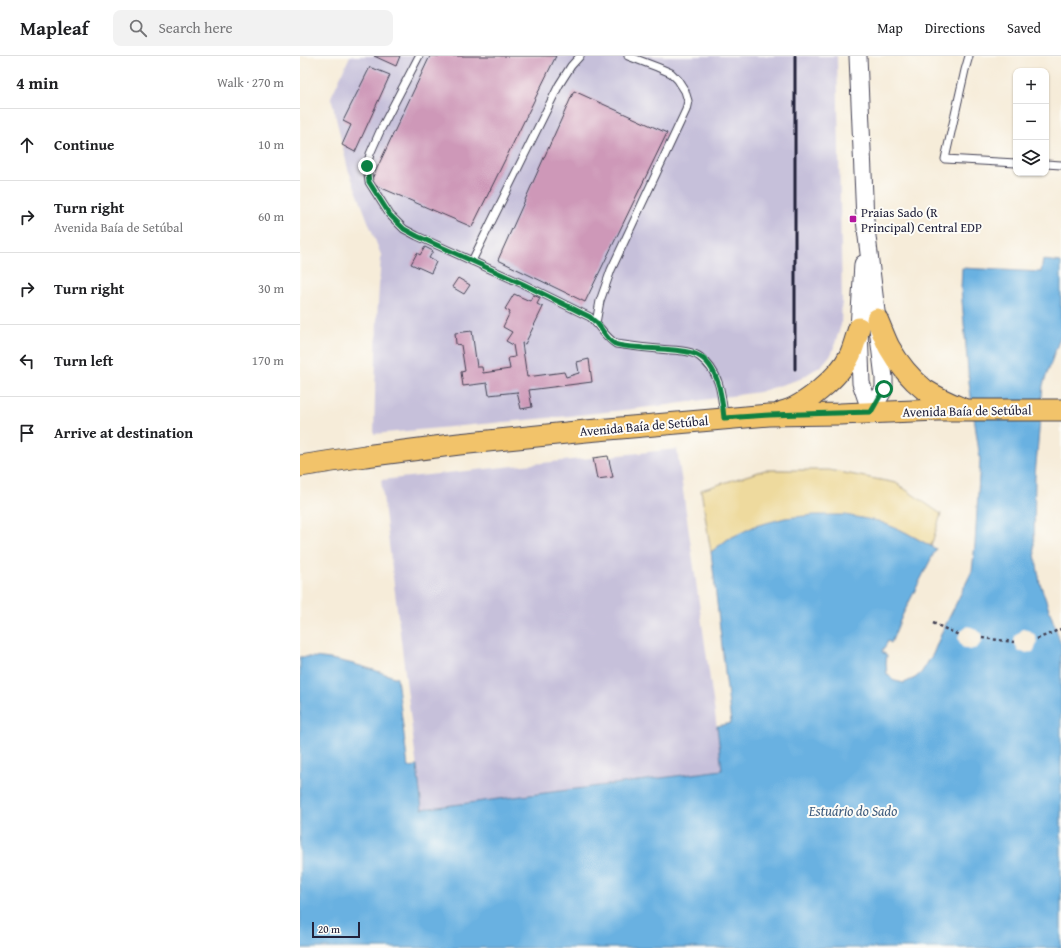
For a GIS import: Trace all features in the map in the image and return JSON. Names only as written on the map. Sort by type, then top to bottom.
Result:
[{"type":"main road","points":[[769,415],[787,410],[808,399],[827,383],[840,370],[868,323],[889,347],[902,366],[925,390],[966,410]]},
{"type":"main road","name":"Avenida Baía de Setúbal","points":[[300,466],[459,444],[724,418],[924,410],[1061,410]]},
{"type":"street","points":[[858,56],[868,323],[861,383],[871,412]]},
{"type":"street","points":[[868,323],[884,378],[884,389],[871,412]]},
{"type":"lane","points":[[419,56],[381,129],[370,154],[367,166],[369,182],[390,215],[404,229],[417,236],[523,284],[590,317],[609,340],[616,344],[680,351],[700,357],[712,370],[718,382],[722,397],[724,418]]},
{"type":"lane","points":[[472,261],[559,85],[571,66],[580,56]]},
{"type":"lane","points":[[596,323],[600,301],[611,270],[686,110],[688,101],[678,80],[671,73],[628,56]]},
{"type":"lane","points":[[969,56],[964,70],[945,160],[1013,163]]},
{"type":"lane","points":[[1049,164],[1061,165]]},
{"type":"path","points":[[933,623],[959,634]]},
{"type":"path","points":[[1037,639],[1061,629]]},
{"type":"path","points":[[982,638],[1014,642]]},
{"type":"shaded area","points":[[350,56],[837,56],[842,297],[841,325],[832,353],[822,365],[800,379],[759,392],[668,405],[569,416],[374,434],[377,318],[381,255],[348,169],[331,97]]},
{"type":"shaded area","points":[[677,449],[723,770],[422,809],[381,480]]},
{"type":"sand","points":[[765,470],[829,470],[896,483],[941,514],[931,546],[905,532],[878,521],[728,539],[711,552],[701,490]]},
{"type":"water","name":"Estuário do Sado","points":[[1043,260],[1061,262],[1061,335],[1043,385],[1035,476],[1034,548],[1040,583],[1061,644],[1061,948],[300,948],[300,657],[337,660],[397,678],[408,767],[417,766],[422,809],[722,770],[717,726],[731,723],[711,552],[728,539],[755,526],[785,518],[814,515],[845,515],[878,521],[905,532],[936,549],[902,616],[891,643],[888,641],[882,652],[887,655],[887,674],[895,681],[904,683],[915,678],[921,673],[933,654],[942,632],[972,571],[975,544],[980,459],[969,382],[961,289],[962,268],[1041,272]]},
{"type":"pier","points":[[968,626],[981,633],[982,641],[977,648],[969,650],[962,647],[958,639],[960,632]]},
{"type":"pier","points":[[1023,629],[1030,631],[1036,636],[1037,644],[1033,652],[1024,653],[1018,650],[1014,642],[1015,636]]},
{"type":"building","points":[[374,56],[400,56],[396,66]]},
{"type":"building","points":[[430,56],[556,56],[472,227],[370,183]]},
{"type":"building","points":[[370,67],[390,75],[355,152],[342,145],[351,125],[343,121]]},
{"type":"building","points":[[574,91],[667,133],[585,302],[498,260]]},
{"type":"building","points":[[425,247],[433,251],[429,258],[436,262],[431,273],[411,264],[417,253],[420,255]]},
{"type":"building","points":[[458,278],[470,285],[464,294],[452,287]]},
{"type":"building","points":[[514,294],[530,301],[533,295],[540,298],[537,304],[543,307],[525,344],[522,343],[527,377],[564,372],[566,377],[579,373],[577,362],[589,359],[592,382],[529,390],[532,407],[521,409],[517,392],[489,395],[487,383],[463,386],[461,372],[465,371],[461,345],[456,344],[455,333],[472,331],[477,367],[482,367],[483,373],[510,369],[508,358],[515,357],[513,345],[506,341],[512,332],[503,327],[510,312],[505,309]]},
{"type":"building","points":[[608,456],[613,477],[597,479],[593,458]]},
{"type":"railway","points":[[795,56],[795,369]]},
{"type":"place","name":"Praias Sado (R Principal) Central EDP","points":[[853,219]]},
{"type":"route","points":[[367,166],[369,182],[377,196],[390,215],[404,229],[590,317],[609,340],[616,344],[680,351],[700,357],[712,370],[718,382],[722,397],[724,418],[871,412],[884,389]]}]
